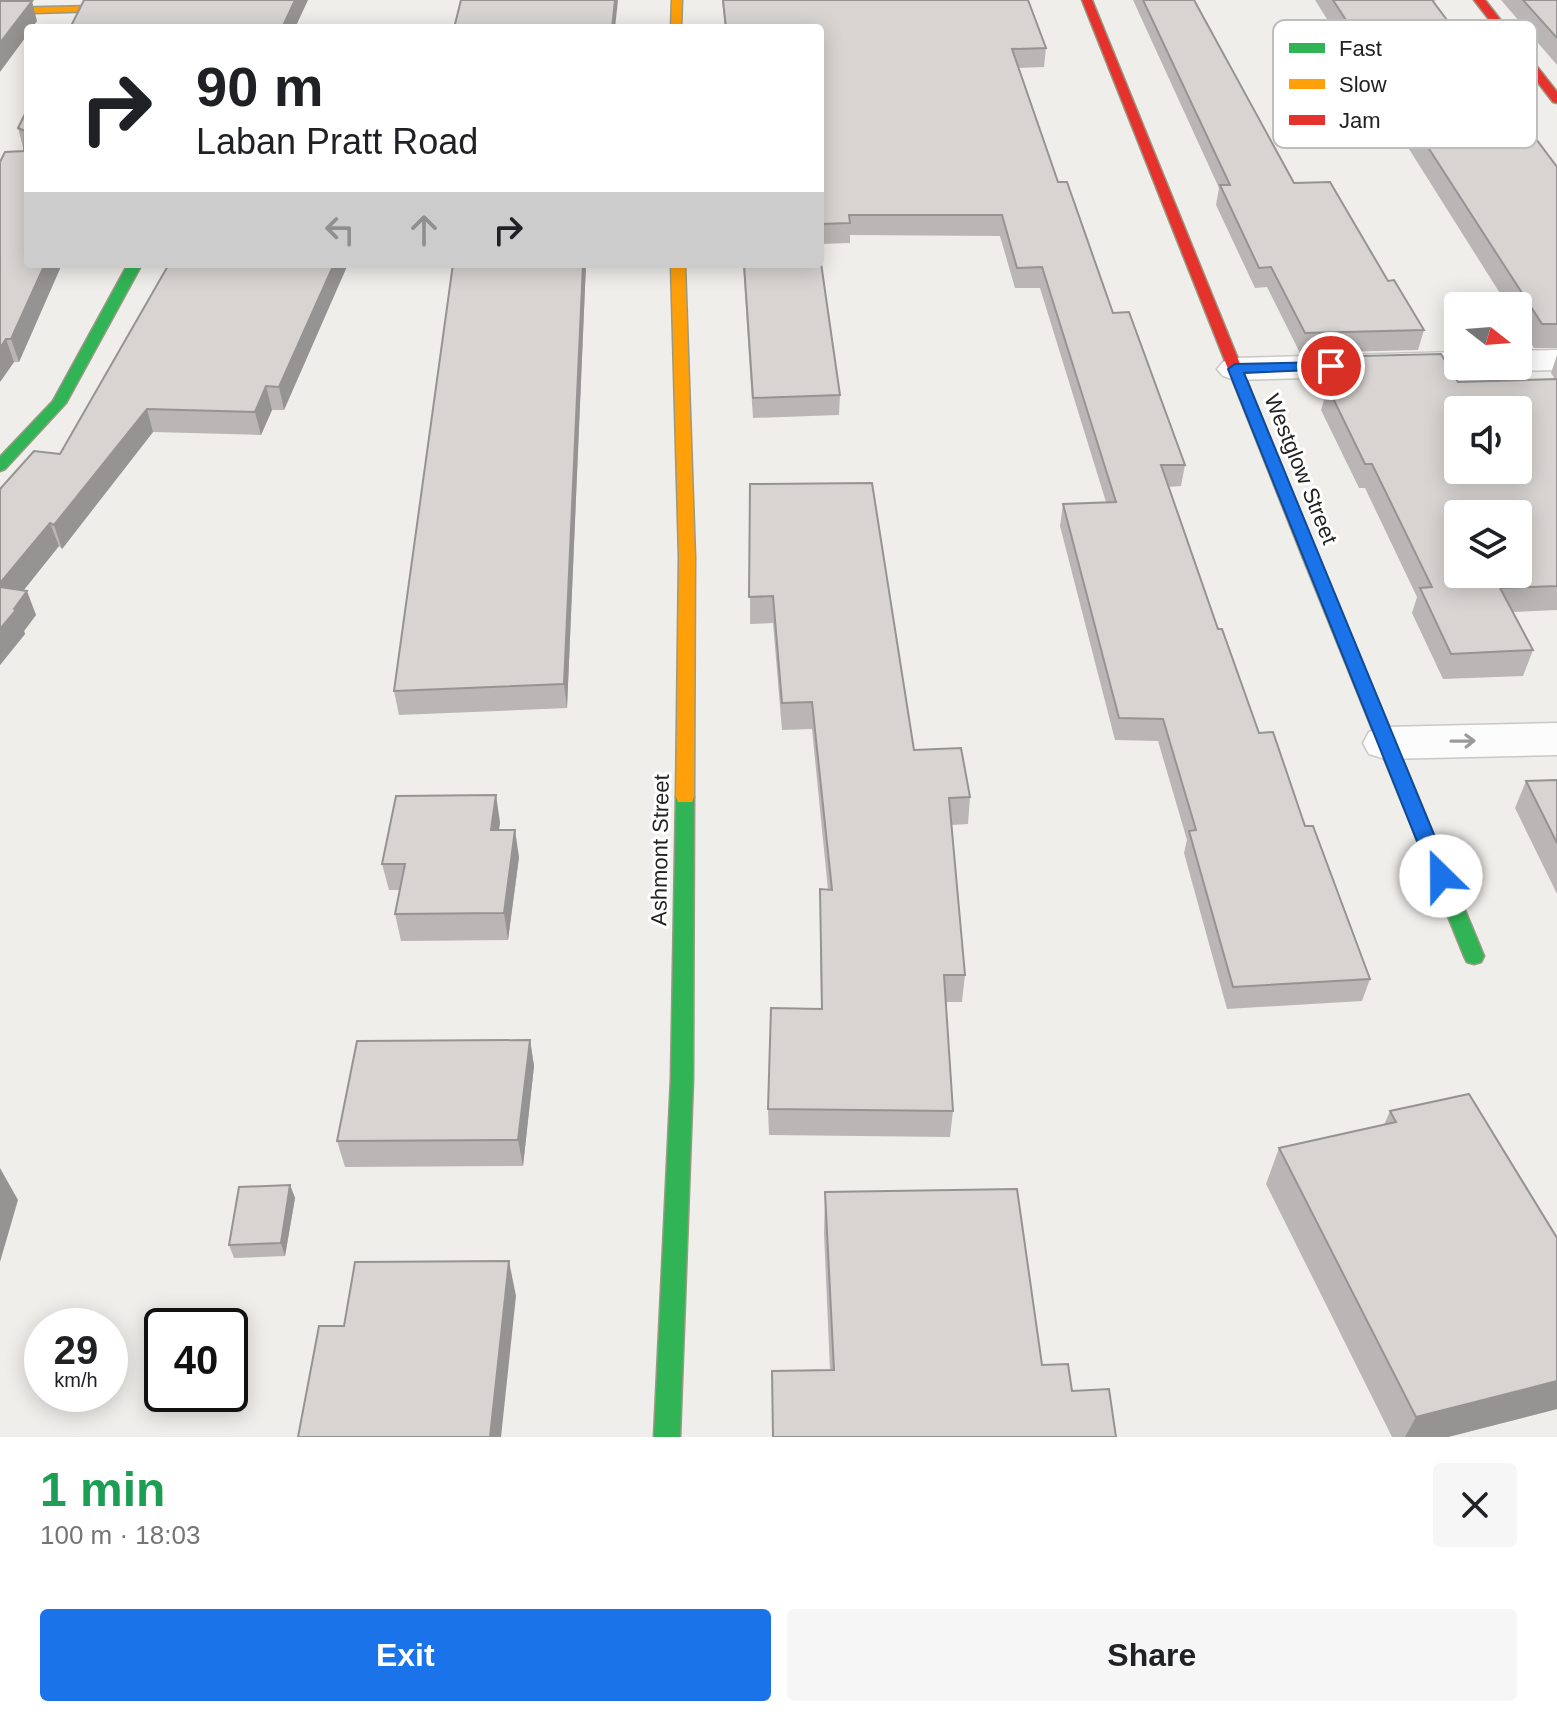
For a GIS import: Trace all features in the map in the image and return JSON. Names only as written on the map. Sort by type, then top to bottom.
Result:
[{"type":"street","points":[[676,24],[677,0]]},
{"type":"street","name":"Westglow Street","points":[[1087,0],[1385,743],[1474,956]]},
{"type":"street","points":[[1479,0],[1495,20]]},
{"type":"street","points":[[0,11],[150,6]]},
{"type":"street","points":[[1537,74],[1557,100]]},
{"type":"street","points":[[0,466],[59,403],[133,268]]},
{"type":"street","name":"Ashmont Street","points":[[667,1437],[682,1079],[687,557],[678,268]]},
{"type":"street","points":[[1532,361],[1557,360]]},
{"type":"street","points":[[1235,369],[1444,363]]},
{"type":"street","points":[[1385,743],[1557,739]]},
{"type":"building","points":[[84,0],[295,0],[284,24],[72,24]]},
{"type":"building","points":[[461,0],[615,0],[612,24],[455,24]]},
{"type":"building","points":[[723,0],[1028,0],[1046,48],[1012,49],[1058,182],[1067,182],[1113,313],[1129,312],[1185,465],[1161,465],[1218,629],[1222,629],[1259,733],[1273,732],[1305,826],[1313,826],[1370,979],[1233,987],[1189,831],[1196,830],[1163,719],[1119,718],[1063,504],[1116,502],[1042,267],[1017,268],[1002,215],[849,215],[850,223],[824,224],[824,24],[726,24]]},
{"type":"building","points":[[1143,0],[1194,0],[1294,183],[1330,182],[1388,281],[1394,280],[1424,330],[1305,333],[1271,267],[1259,268],[1220,185],[1230,185]]},
{"type":"building","points":[[1333,0],[1432,0],[1447,20],[1346,20]]},
{"type":"building","points":[[1523,0],[1557,0],[1557,38]]},
{"type":"building","points":[[0,1],[32,1],[0,43]]},
{"type":"building","points":[[24,116],[24,131],[18,128]]},
{"type":"building","points":[[1537,140],[1557,167],[1557,324],[1542,324],[1532,308],[1532,292],[1521,292],[1428,148],[1537,148]]},
{"type":"building","points":[[24,151],[24,268],[43,268],[11,339],[6,339],[0,348],[0,162],[5,152]]},
{"type":"building","points":[[167,268],[332,268],[279,387],[266,386],[255,412],[147,409],[54,525],[50,523],[0,583],[0,489],[34,451],[60,454]]},
{"type":"building","points":[[452,268],[583,268],[564,684],[394,691]]},
{"type":"building","points":[[744,268],[822,268],[840,395],[753,398]]},
{"type":"building","points":[[1441,354],[1444,359],[1444,380],[1557,379],[1557,586],[1532,587],[1532,500],[1444,500],[1444,588],[1500,588],[1533,650],[1451,654],[1420,588],[1432,587],[1372,464],[1365,464],[1327,386],[1335,386],[1320,357]]},
{"type":"building","points":[[872,483],[914,750],[961,748],[970,797],[949,798],[965,975],[944,975],[953,1111],[768,1109],[771,1008],[822,1009],[820,889],[832,890],[812,702],[782,703],[773,596],[749,597],[750,484]]},
{"type":"building","points":[[0,587],[27,591],[0,629]]},
{"type":"building","points":[[1557,780],[1557,843],[1526,781]]},
{"type":"building","points":[[496,795],[491,830],[515,830],[504,913],[395,914],[405,864],[382,864],[396,796]]},
{"type":"building","points":[[530,1040],[518,1140],[337,1141],[357,1041]]},
{"type":"building","points":[[1469,1094],[1557,1238],[1557,1381],[1416,1417],[1279,1148],[1396,1122],[1390,1111]]},
{"type":"building","points":[[290,1185],[281,1243],[229,1245],[239,1187]]},
{"type":"building","points":[[1017,1189],[1042,1365],[1068,1364],[1072,1391],[1109,1389],[1116,1437],[773,1437],[772,1371],[834,1370],[825,1192]]},
{"type":"building","points":[[509,1261],[490,1437],[298,1437],[319,1326],[344,1326],[355,1262]]},
{"type":"traffic: fast","points":[[0,466],[59,403],[133,268]]},
{"type":"traffic: fast","points":[[1311,558],[1474,956]]},
{"type":"traffic: fast","points":[[667,1437],[682,1079],[685,797]]},
{"type":"traffic: slow","points":[[676,24],[677,0]]},
{"type":"traffic: slow","points":[[0,11],[138,7]]},
{"type":"traffic: slow","points":[[678,268],[687,557],[685,797]]},
{"type":"traffic: jam","points":[[1087,0],[1311,558]]},
{"type":"traffic: jam","points":[[1479,0],[1495,20]]},
{"type":"traffic: jam","points":[[1537,74],[1557,100]]},
{"type":"route","points":[[1331,366],[1235,369],[1441,876]]}]
